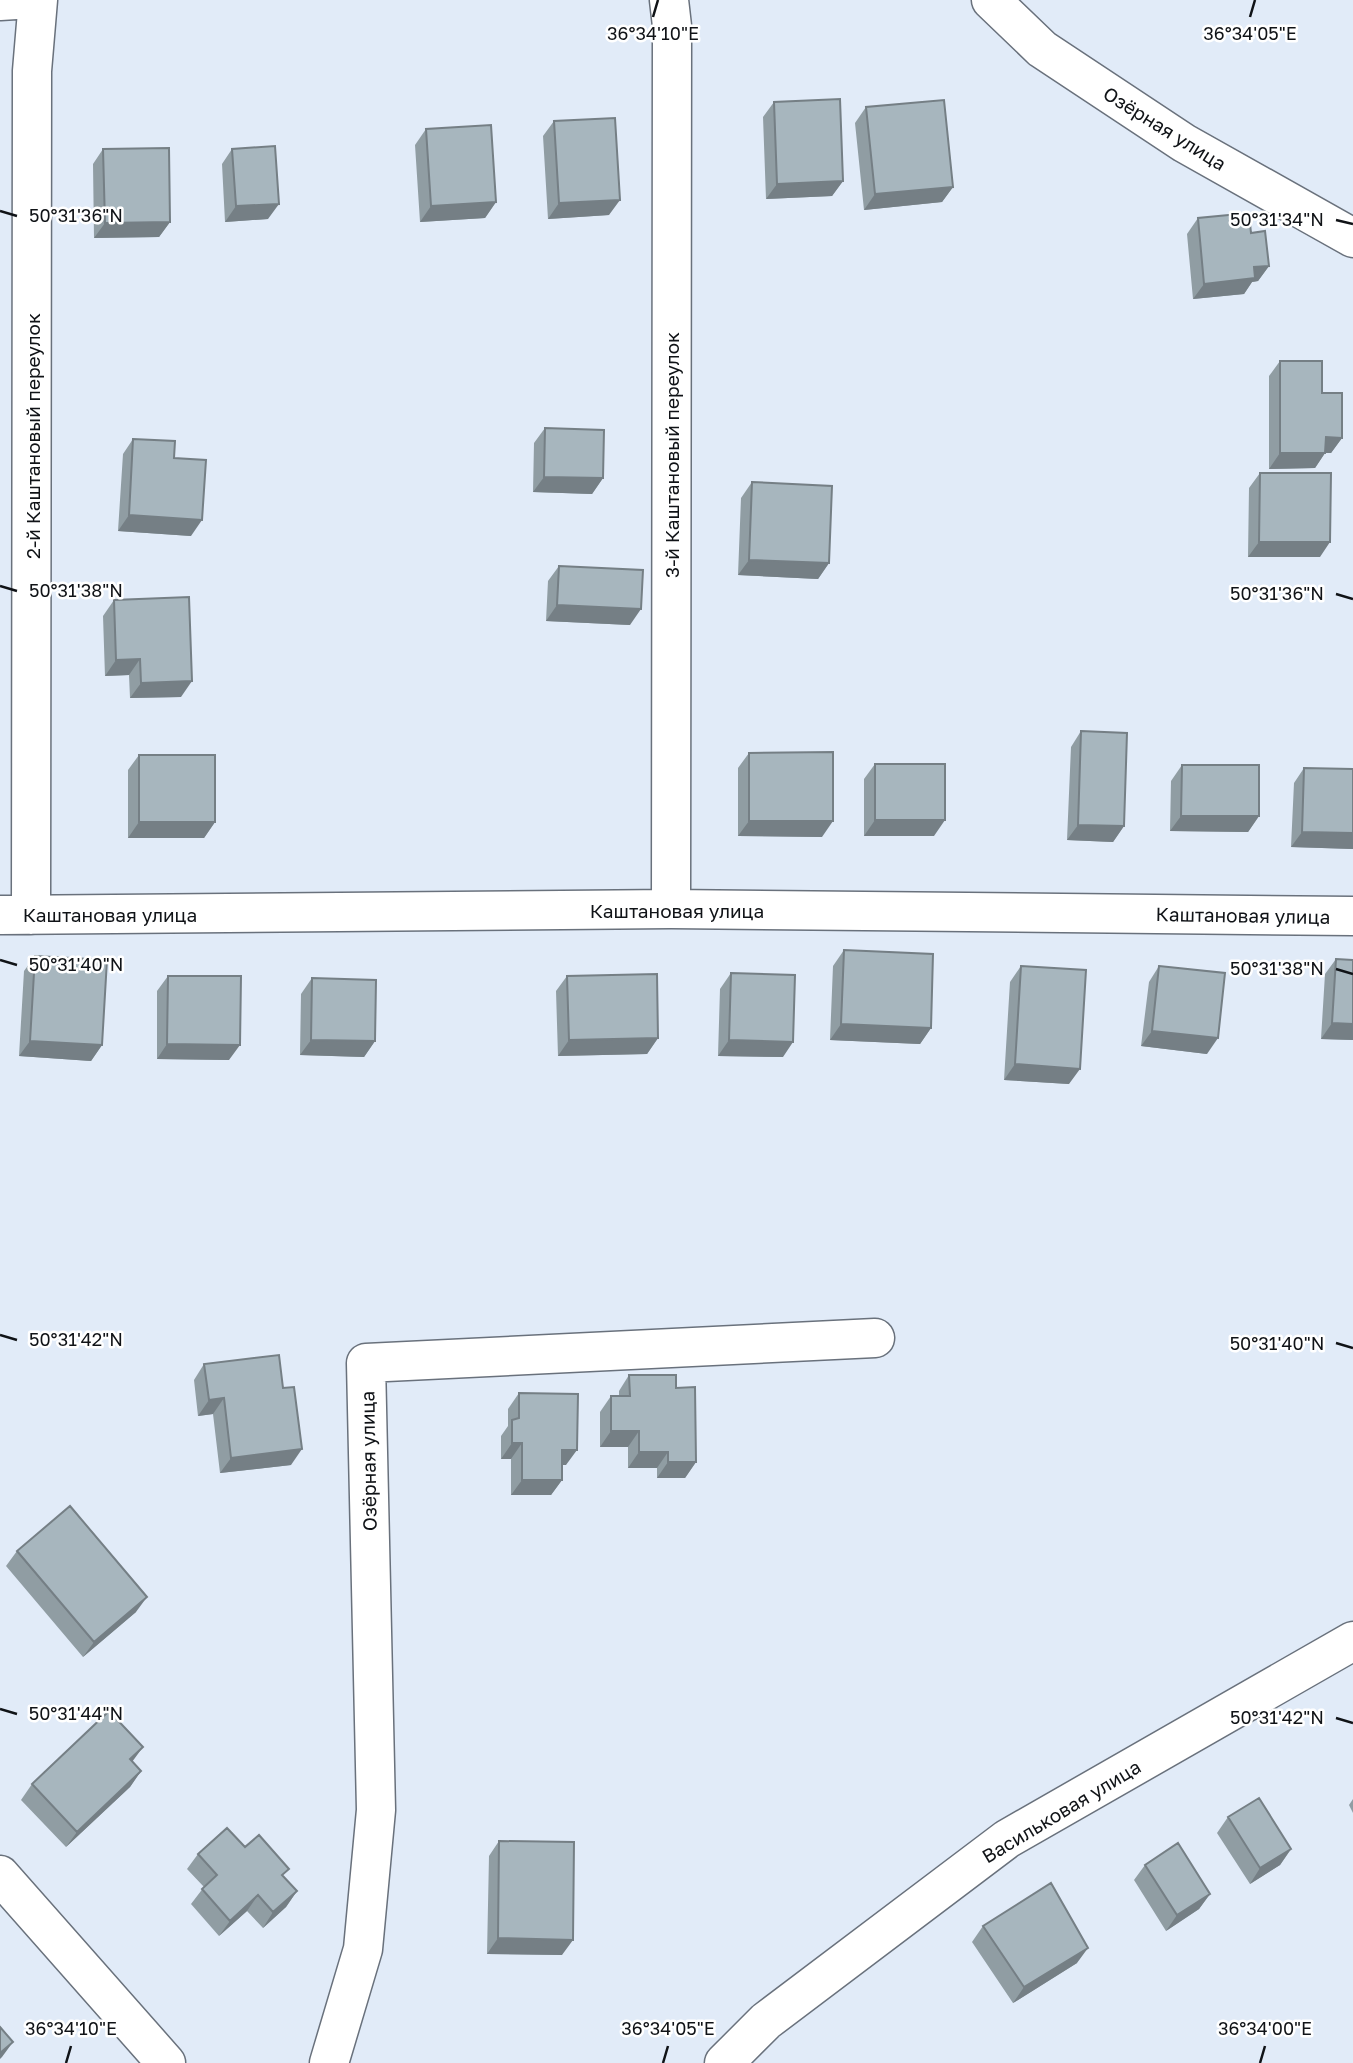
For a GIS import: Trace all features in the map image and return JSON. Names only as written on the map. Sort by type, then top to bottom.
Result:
[{"type":"street","points":[[0,1],[16,0]]},
{"type":"street","name":"2-й Каштановый переулок","points":[[16,915],[32,71],[38,0]]},
{"type":"street","name":"3-й Каштановый переулок","points":[[669,0],[672,26],[671,909]]},
{"type":"street","name":"Озёрная улица","points":[[991,0],[1042,49],[1184,143],[1353,237]]},
{"type":"street","name":"Каштановая улица","points":[[16,915],[671,909],[1353,916]]},
{"type":"street","name":"Озёрная улица","points":[[329,2063],[363,1949],[376,1810],[366,1363],[875,1338]]},
{"type":"street","name":"Васильковая улица","points":[[724,2063],[766,2021],[1007,1839],[1353,1641]]},
{"type":"street","points":[[0,1875],[166,2063]]},
{"type":"building","points":[[840,99],[843,181],[777,184],[774,102]]},
{"type":"building","points":[[944,100],[953,187],[875,194],[866,107]]},
{"type":"building","points":[[615,118],[620,200],[559,203],[554,121]]},
{"type":"building","points":[[491,125],[496,202],[431,206],[426,129]]},
{"type":"building","points":[[275,146],[279,204],[236,206],[232,149]]},
{"type":"building","points":[[169,148],[170,222],[105,223],[103,149]]},
{"type":"building","points":[[1249,213],[1251,233],[1265,231],[1269,266],[1254,267],[1255,278],[1204,284],[1198,218]]},
{"type":"building","points":[[1280,361],[1322,361],[1322,393],[1342,393],[1342,438],[1326,437],[1325,453],[1280,453]]},
{"type":"building","points":[[545,428],[604,430],[603,478],[544,477]]},
{"type":"building","points":[[133,439],[175,441],[174,458],[206,460],[202,520],[129,515]]},
{"type":"building","points":[[1260,473],[1331,473],[1330,542],[1259,542]]},
{"type":"building","points":[[752,482],[832,486],[829,563],[749,560]]},
{"type":"building","points":[[559,566],[643,570],[641,609],[557,605]]},
{"type":"building","points":[[189,597],[192,681],[141,683],[140,659],[116,660],[114,600]]},
{"type":"building","points":[[1081,731],[1127,733],[1124,826],[1078,825]]},
{"type":"building","points":[[833,752],[833,821],[749,821],[749,753]]},
{"type":"building","points":[[139,755],[215,755],[215,822],[139,822]]},
{"type":"building","points":[[875,764],[945,764],[945,820],[875,820]]},
{"type":"building","points":[[1182,765],[1259,765],[1259,816],[1181,816]]},
{"type":"building","points":[[1304,768],[1353,769],[1353,833],[1302,832]]},
{"type":"building","points":[[844,950],[933,954],[931,1028],[841,1024]]},
{"type":"building","points":[[35,956],[107,960],[102,1045],[30,1041]]},
{"type":"building","points":[[1336,959],[1353,960],[1353,1024],[1332,1023]]},
{"type":"building","points":[[1021,966],[1086,970],[1080,1069],[1015,1064]]},
{"type":"building","points":[[1159,966],[1225,973],[1218,1038],[1152,1031]]},
{"type":"building","points":[[731,973],[795,975],[793,1042],[729,1040]]},
{"type":"building","points":[[657,974],[658,1038],[569,1040],[567,976]]},
{"type":"building","points":[[168,976],[241,976],[240,1045],[167,1044]]},
{"type":"building","points":[[312,978],[376,980],[375,1041],[311,1040]]},
{"type":"building","points":[[279,1355],[283,1388],[294,1387],[302,1449],[231,1458],[224,1398],[209,1400],[204,1364]]},
{"type":"building","points":[[629,1375],[676,1375],[676,1388],[695,1387],[696,1462],[668,1462],[668,1452],[639,1452],[639,1431],[611,1431],[611,1396],[630,1396]]},
{"type":"building","points":[[519,1393],[578,1394],[577,1450],[562,1450],[562,1480],[522,1480],[522,1443],[512,1443],[512,1420],[519,1418]]},
{"type":"building","points":[[70,1506],[147,1597],[94,1642],[17,1551]]},
{"type":"building","points":[[109,1711],[143,1747],[130,1759],[141,1771],[77,1832],[32,1784]]},
{"type":"building","points":[[1259,1798],[1291,1849],[1260,1868],[1228,1817]]},
{"type":"building","points":[[227,1828],[245,1847],[259,1835],[289,1869],[282,1875],[297,1891],[273,1912],[258,1895],[230,1921],[202,1889],[217,1875],[198,1854]]},
{"type":"building","points":[[499,1841],[574,1842],[573,1940],[498,1938]]},
{"type":"building","points":[[1178,1843],[1210,1894],[1177,1915],[1145,1865]]},
{"type":"building","points":[[1051,1883],[1088,1948],[1024,1987],[983,1926]]},
{"type":"building","points":[[0,2027],[13,2042],[0,2053]]}]
